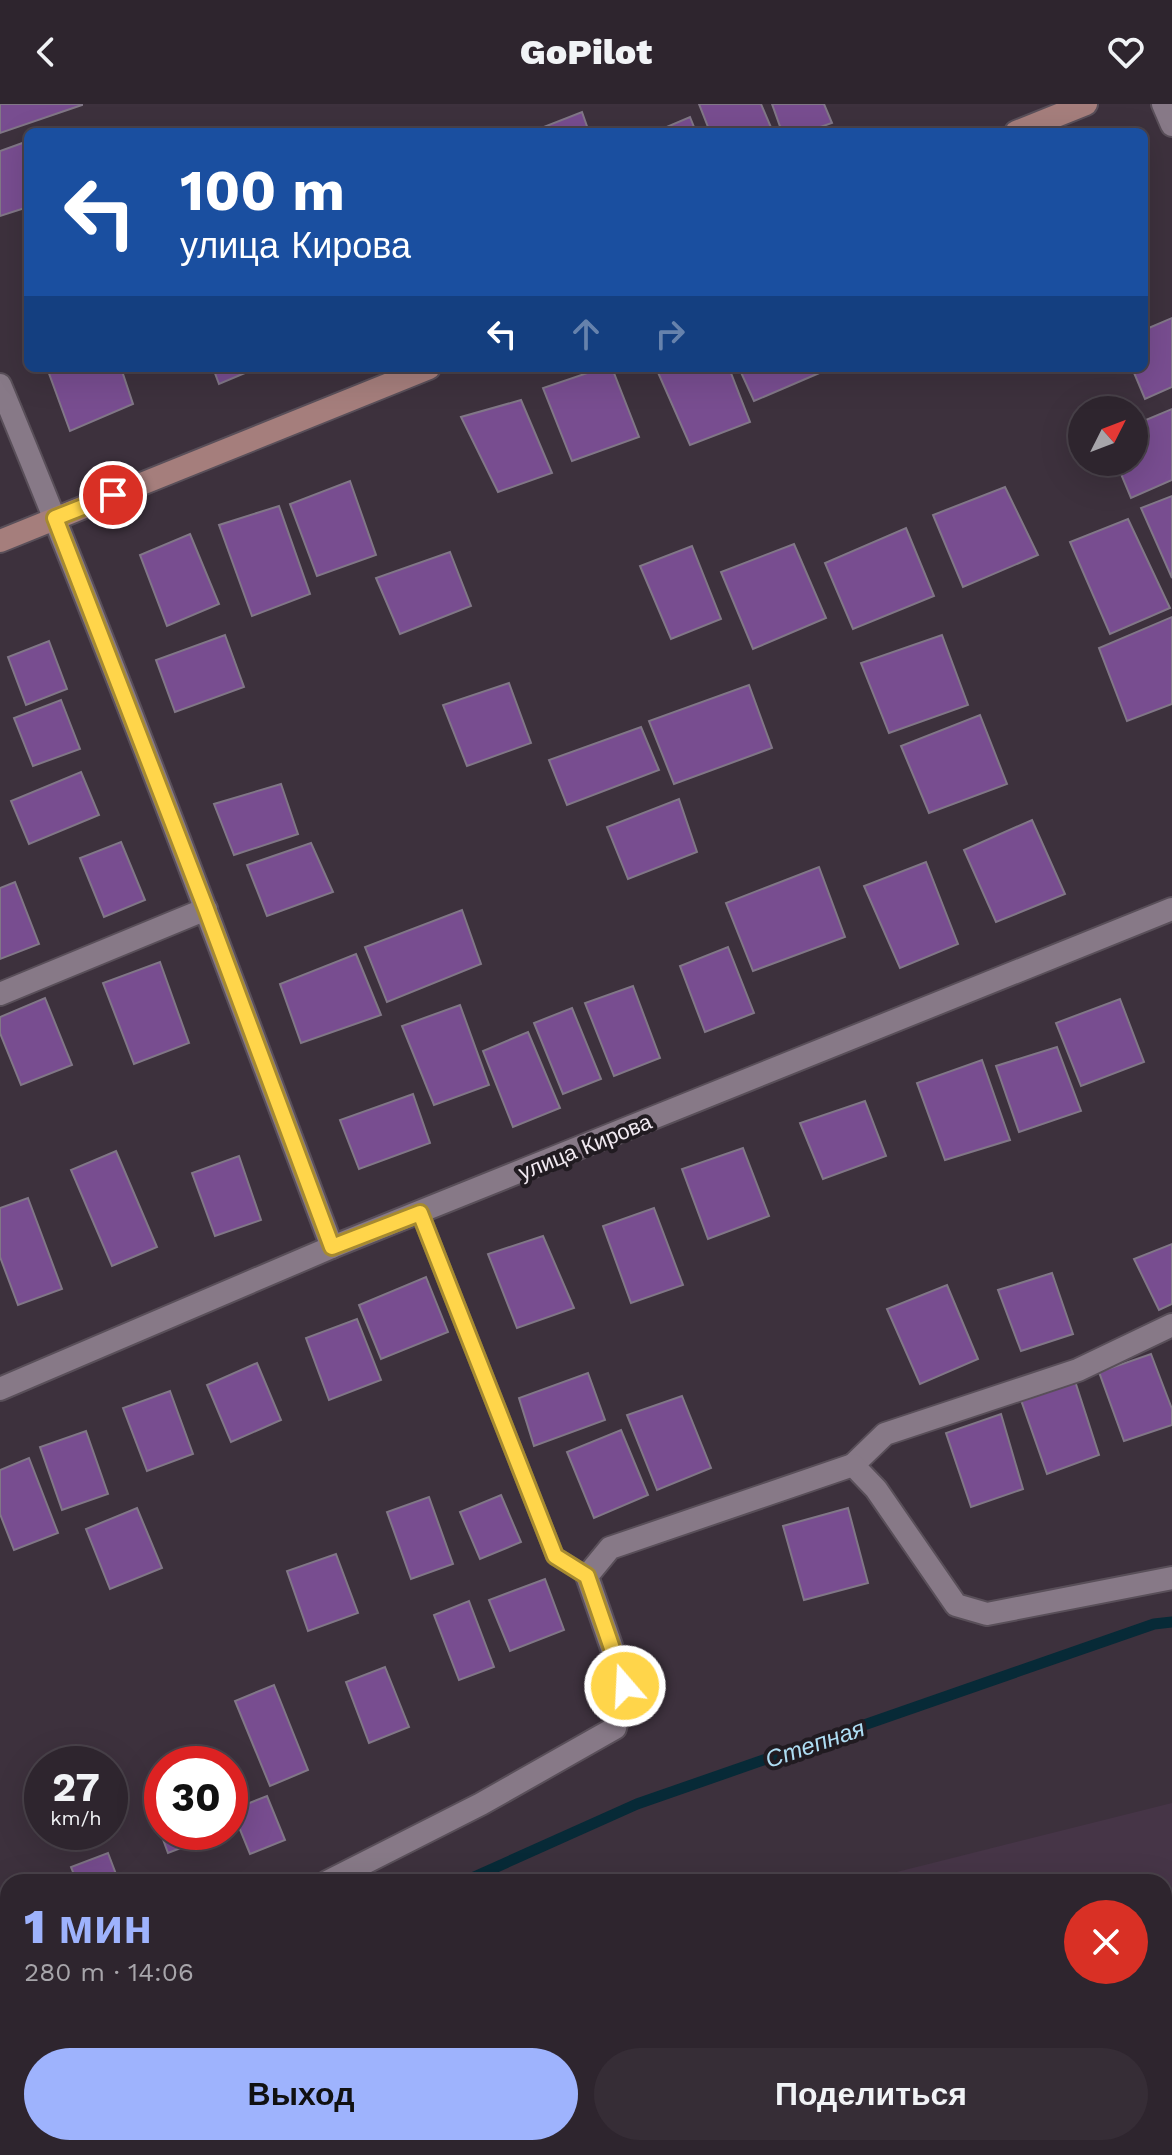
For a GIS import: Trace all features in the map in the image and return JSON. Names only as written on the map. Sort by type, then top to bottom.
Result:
[{"type":"main road","points":[[1026,128],[1086,104]]},
{"type":"main road","points":[[0,541],[419,372]]},
{"type":"street","points":[[1163,104],[1172,125]]},
{"type":"street","points":[[0,385],[55,518],[206,909],[332,1247]]},
{"type":"street","points":[[0,994],[206,909]]},
{"type":"street","name":"улица Кирова","points":[[0,1389],[332,1247],[1172,909]]},
{"type":"street","points":[[343,1874],[481,1804],[615,1728],[625,1686],[587,1576],[610,1548],[853,1465],[885,1434],[1078,1370],[1172,1325]]},
{"type":"street","points":[[853,1465],[876,1489],[956,1605],[987,1614],[1172,1578]]},
{"type":"lane","points":[[420,1213],[555,1556],[587,1576]]},
{"type":"shaded area","points":[[1172,1803],[1172,1874],[889,1874]]},
{"type":"building","points":[[0,104],[82,104],[82,105],[0,133]]},
{"type":"building","points":[[699,104],[761,104],[771,128],[708,128]]},
{"type":"building","points":[[772,104],[824,104],[832,123],[818,128],[781,128]]},
{"type":"building","points":[[582,112],[588,128],[541,128]]},
{"type":"building","points":[[690,117],[694,128],[664,128]]},
{"type":"building","points":[[24,142],[24,208],[0,216],[0,151]]},
{"type":"building","points":[[1172,318],[1172,387],[1148,398],[1144,396],[1134,372],[1148,372],[1148,328]]},
{"type":"building","points":[[48,372],[122,372],[133,404],[70,431]]},
{"type":"building","points":[[214,372],[248,372],[219,384]]},
{"type":"building","points":[[590,372],[614,372],[639,437],[572,461],[543,388]]},
{"type":"building","points":[[658,372],[731,372],[750,422],[690,445]]},
{"type":"building","points":[[741,372],[822,372],[754,401]]},
{"type":"building","points":[[521,400],[552,473],[498,492],[461,417]]},
{"type":"building","points":[[1172,409],[1172,480],[1131,498],[1122,476],[1148,476],[1148,419]]},
{"type":"building","points":[[350,481],[376,555],[317,576],[290,504]]},
{"type":"building","points":[[1005,487],[1038,555],[963,587],[933,515]]},
{"type":"building","points":[[1172,496],[1172,578],[1141,508]]},
{"type":"building","points":[[279,506],[310,594],[252,616],[219,525]]},
{"type":"building","points":[[1128,519],[1170,608],[1110,634],[1070,542]]},
{"type":"building","points":[[906,528],[934,596],[853,629],[825,563]]},
{"type":"building","points":[[190,534],[219,604],[167,626],[140,555]]},
{"type":"building","points":[[794,544],[826,618],[753,649],[721,572]]},
{"type":"building","points":[[692,546],[721,619],[671,639],[640,566]]},
{"type":"building","points":[[450,552],[471,606],[400,634],[376,578]]},
{"type":"building","points":[[1172,617],[1172,704],[1127,721],[1099,648]]},
{"type":"building","points":[[225,635],[244,687],[175,712],[156,660]]},
{"type":"building","points":[[942,635],[968,705],[889,733],[861,663]]},
{"type":"building","points":[[49,641],[67,689],[26,705],[8,657]]},
{"type":"building","points":[[509,683],[531,743],[467,766],[443,705]]},
{"type":"building","points":[[749,685],[772,748],[674,784],[649,721]]},
{"type":"building","points":[[61,700],[80,749],[33,766],[14,718]]},
{"type":"building","points":[[980,715],[1007,784],[929,813],[901,746]]},
{"type":"building","points":[[641,727],[659,770],[567,805],[549,760]]},
{"type":"building","points":[[81,772],[99,815],[29,844],[11,801]]},
{"type":"building","points":[[281,784],[298,834],[234,855],[214,804]]},
{"type":"building","points":[[679,799],[697,852],[628,879],[607,827]]},
{"type":"building","points":[[1032,820],[1065,894],[996,922],[964,850]]},
{"type":"building","points":[[121,842],[145,900],[104,917],[80,858]]},
{"type":"building","points":[[311,843],[333,892],[267,916],[247,865]]},
{"type":"building","points":[[926,862],[958,944],[900,968],[864,886]]},
{"type":"building","points":[[819,867],[845,937],[753,971],[726,903]]},
{"type":"building","points":[[15,882],[39,944],[0,959],[0,888]]},
{"type":"building","points":[[462,910],[481,964],[387,1002],[365,947]]},
{"type":"building","points":[[728,947],[754,1013],[705,1032],[680,966]]},
{"type":"building","points":[[356,954],[381,1015],[301,1043],[280,984]]},
{"type":"building","points":[[160,962],[189,1043],[134,1064],[103,983]]},
{"type":"building","points":[[633,986],[660,1058],[614,1076],[585,1003]]},
{"type":"building","points":[[45,998],[72,1065],[21,1085],[0,1033],[0,1017]]},
{"type":"building","points":[[1120,999],[1144,1062],[1081,1086],[1056,1023]]},
{"type":"building","points":[[460,1005],[489,1085],[434,1105],[402,1026]]},
{"type":"building","points":[[572,1008],[601,1079],[563,1094],[534,1023]]},
{"type":"building","points":[[528,1032],[560,1108],[513,1127],[483,1051]]},
{"type":"building","points":[[1057,1047],[1081,1111],[1019,1132],[996,1066]]},
{"type":"building","points":[[982,1060],[1010,1140],[945,1160],[917,1083]]},
{"type":"building","points":[[413,1094],[430,1143],[359,1169],[340,1120]]},
{"type":"building","points":[[865,1101],[886,1156],[823,1179],[800,1123]]},
{"type":"building","points":[[743,1148],[769,1216],[708,1239],[682,1169]]},
{"type":"building","points":[[116,1151],[157,1247],[112,1266],[71,1170]]},
{"type":"building","points":[[239,1156],[261,1220],[215,1236],[192,1173]]},
{"type":"building","points":[[28,1198],[62,1289],[18,1305],[0,1257],[0,1208]]},
{"type":"building","points":[[654,1208],[683,1285],[631,1303],[603,1226]]},
{"type":"building","points":[[543,1236],[574,1308],[517,1328],[488,1254]]},
{"type":"building","points":[[1172,1244],[1172,1304],[1159,1310],[1134,1259]]},
{"type":"building","points":[[1052,1273],[1073,1334],[1021,1351],[998,1290]]},
{"type":"building","points":[[426,1277],[448,1332],[381,1359],[359,1305]]},
{"type":"building","points":[[947,1285],[978,1359],[920,1384],[887,1309]]},
{"type":"building","points":[[357,1319],[381,1380],[329,1400],[306,1338]]},
{"type":"building","points":[[1151,1354],[1172,1409],[1172,1425],[1124,1441],[1099,1372]]},
{"type":"building","points":[[257,1363],[281,1420],[231,1442],[207,1385]]},
{"type":"building","points":[[588,1373],[605,1420],[534,1446],[519,1398]]},
{"type":"building","points":[[1075,1381],[1099,1455],[1047,1474],[1021,1400]]},
{"type":"building","points":[[170,1391],[193,1454],[147,1471],[123,1408]]},
{"type":"building","points":[[682,1396],[711,1468],[657,1490],[627,1415]]},
{"type":"building","points":[[1001,1414],[1023,1489],[971,1507],[946,1433]]},
{"type":"building","points":[[621,1430],[648,1495],[594,1518],[567,1452]]},
{"type":"building","points":[[86,1431],[108,1494],[62,1510],[40,1447]]},
{"type":"building","points":[[29,1458],[58,1533],[14,1550],[0,1514],[0,1470]]},
{"type":"building","points":[[501,1495],[521,1542],[480,1559],[460,1512]]},
{"type":"building","points":[[429,1497],[453,1564],[411,1579],[387,1512]]},
{"type":"building","points":[[137,1508],[162,1568],[110,1589],[86,1529]]},
{"type":"building","points":[[848,1508],[868,1583],[804,1600],[783,1526]]},
{"type":"building","points":[[336,1554],[358,1613],[308,1631],[287,1571]]},
{"type":"building","points":[[545,1579],[564,1630],[510,1651],[489,1600]]},
{"type":"building","points":[[469,1601],[494,1667],[459,1680],[434,1615]]},
{"type":"building","points":[[385,1667],[409,1727],[369,1743],[346,1682]]},
{"type":"building","points":[[274,1685],[308,1770],[270,1786],[235,1701]]},
{"type":"building","points":[[267,1796],[285,1840],[250,1854],[248,1804]]},
{"type":"building","points":[[108,1853],[116,1874],[74,1874],[71,1867]]},
{"type":"waterway","name":"Степная","points":[[481,1874],[637,1804],[1154,1624],[1172,1622]]},
{"type":"route","points":[[113,495],[55,518],[332,1247],[420,1213],[555,1556],[587,1576],[625,1686]]}]
